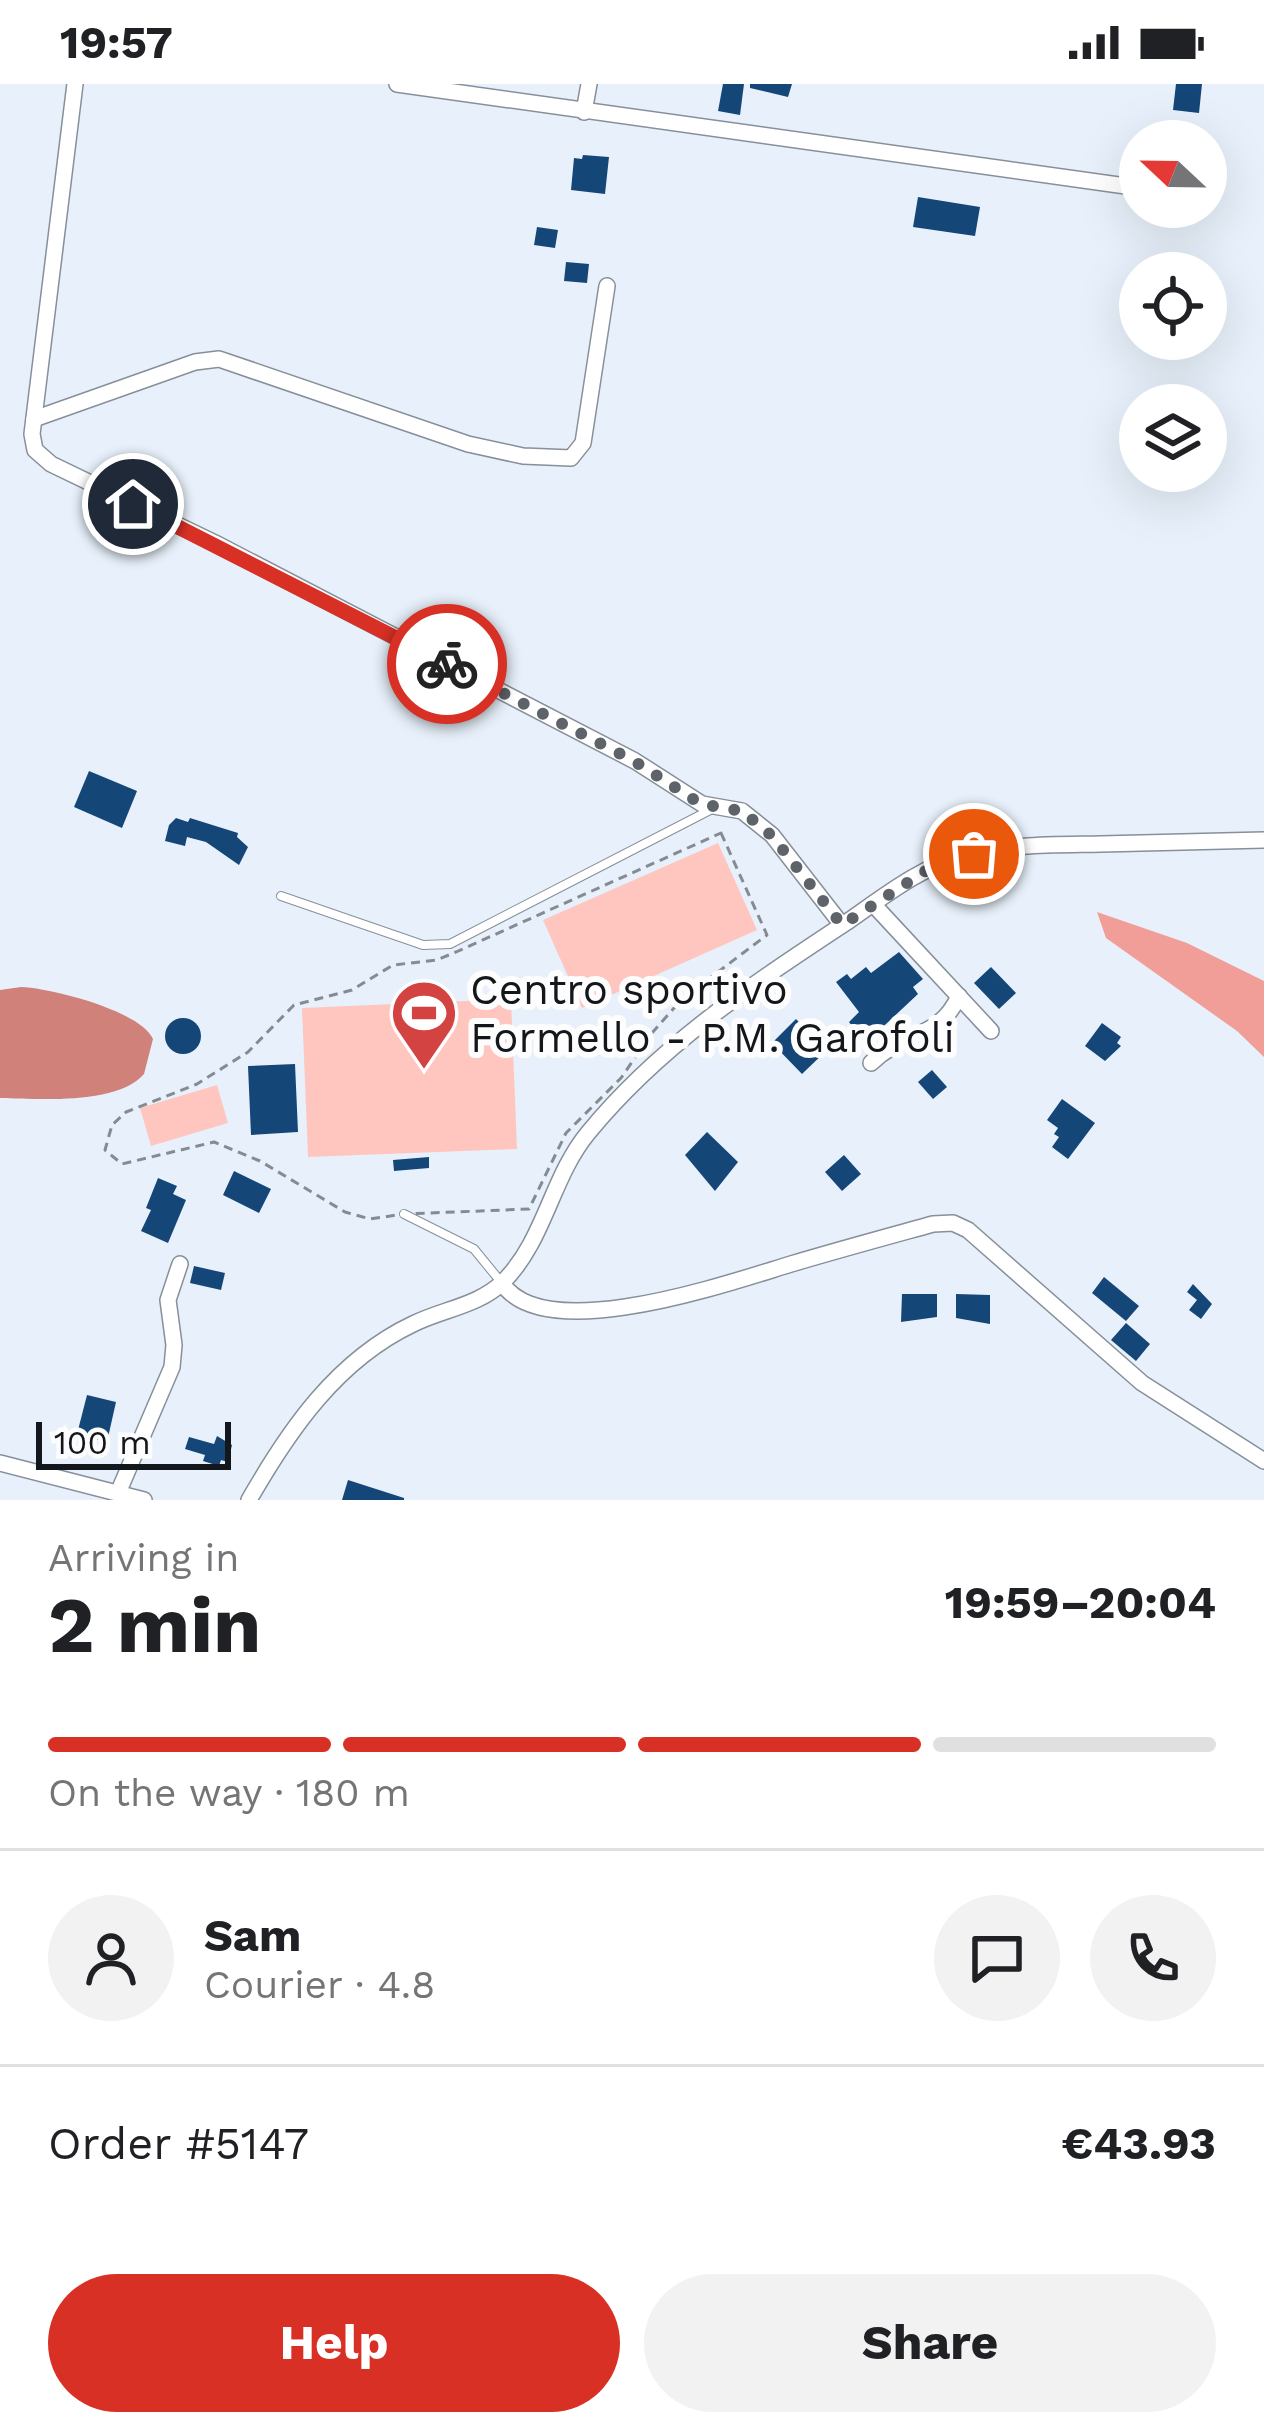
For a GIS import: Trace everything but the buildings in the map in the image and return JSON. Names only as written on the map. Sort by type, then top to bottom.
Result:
[{"type":"street","points":[[75,84],[33,445],[52,464],[634,761],[701,804],[732,807],[760,823],[842,925]]},
{"type":"street","points":[[397,84],[1119,185]]},
{"type":"street","points":[[584,112],[590,84]]},
{"type":"street","points":[[34,419],[195,362],[219,359],[468,444],[523,456],[572,458],[583,443],[607,286]]},
{"type":"street","points":[[249,1500],[297,1420],[375,1348],[410,1325],[477,1300],[502,1283],[533,1241],[574,1154],[595,1125],[700,1022],[873,904],[927,870],[974,854],[1079,844],[1264,840]]},
{"type":"street","points":[[873,904],[992,1031]]},
{"type":"street","points":[[871,1063],[895,1042],[942,1022],[959,996]]},
{"type":"street","points":[[502,1283],[515,1300],[529,1305],[589,1309],[644,1305],[953,1222],[968,1230],[1142,1383],[1264,1461]]},
{"type":"street","points":[[118,1493],[172,1367],[174,1341],[167,1306],[181,1264]]},
{"type":"street","points":[[0,1463],[144,1500]]},
{"type":"lane","points":[[281,896],[423,945],[450,944],[715,808]]},
{"type":"lane","points":[[404,1214],[474,1249],[502,1283]]},
{"type":"path","points":[[722,832],[767,935],[682,999],[652,1033],[621,1078],[566,1133],[530,1209],[404,1214],[370,1219],[345,1212],[223,1144],[207,1142],[122,1164],[104,1150],[105,1140],[126,1112],[197,1084],[248,1052],[294,1005],[352,990],[393,965],[436,960],[456,952],[722,832]]},
{"type":"shaded area","points":[[718,843],[757,930],[582,1008],[543,920]]},
{"type":"shaded area","points":[[1097,912],[1187,943],[1264,981],[1264,1057],[1237,1031],[1106,938]]},
{"type":"shaded area","points":[[21,987],[94,1003],[132,1019],[153,1039],[144,1074],[132,1084],[97,1095],[0,1098],[0,990]]},
{"type":"shaded area","points":[[511,999],[517,1149],[308,1157],[302,1008]]},
{"type":"shaded area","points":[[217,1085],[228,1123],[151,1146],[140,1108]]},
{"type":"way so far","points":[[447,664],[634,761],[701,804],[742,811],[772,836],[842,925],[927,870],[974,854]]},
{"type":"place","name":"Centro sportivo Formello - P.M. Garofoli","points":[[424,1072]]},
{"type":"route","points":[[133,504],[447,664]]}]
